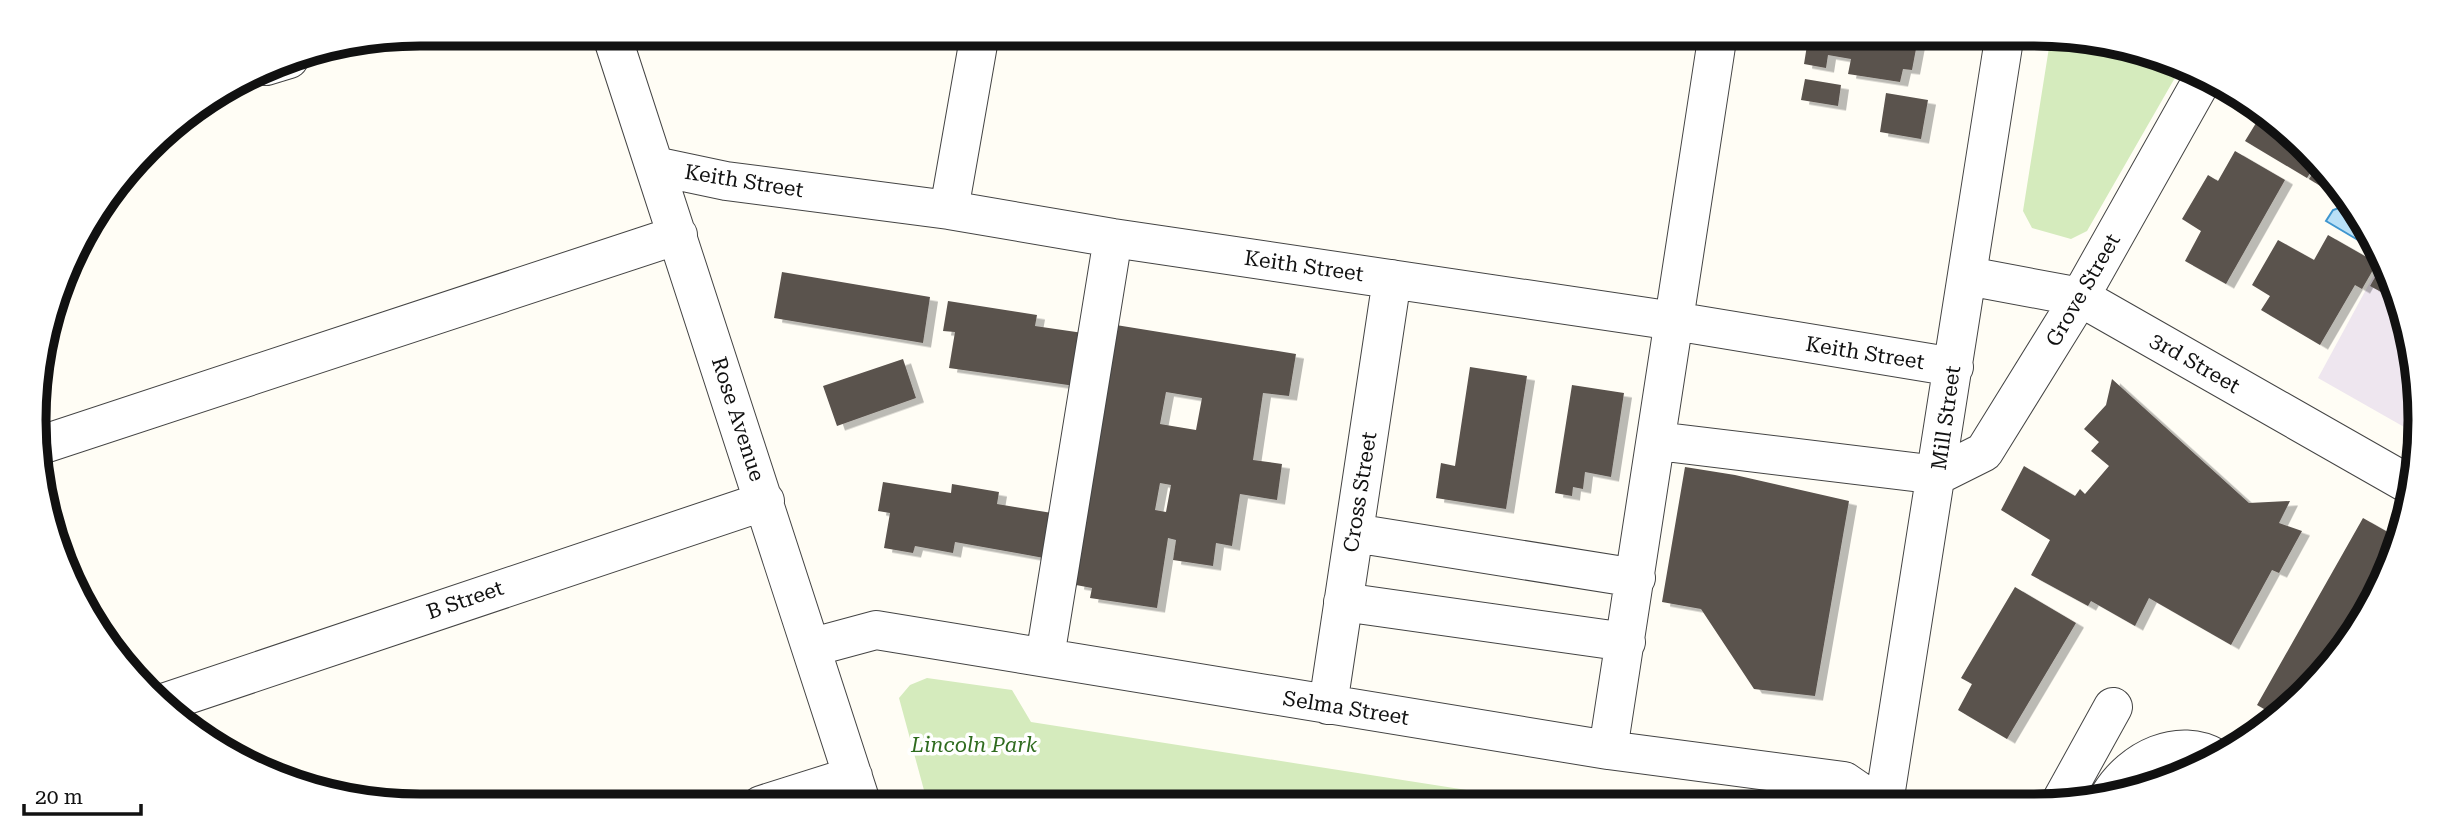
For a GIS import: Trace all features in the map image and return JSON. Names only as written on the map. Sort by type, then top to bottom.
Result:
[{"type":"street","name":"Rose Avenue","points":[[615,46],[858,790]]},
{"type":"street","points":[[949,210],[978,46]]},
{"type":"street","points":[[1608,750],[1716,46]]},
{"type":"street","name":"Mill Street","points":[[1885,794],[1938,475],[2003,46]]},
{"type":"street","name":"Grove Street","points":[[1938,475],[1984,452],[2080,297],[2200,84]]},
{"type":"street","name":"Keith Street","points":[[655,166],[726,181],[949,210],[1113,238],[1674,321],[1954,367]]},
{"type":"street","points":[[46,443],[678,235]]},
{"type":"street","points":[[1045,657],[1113,238]]},
{"type":"street","name":"3rd Street","points":[[1968,276],[2080,297],[2403,481]]},
{"type":"street","name":"Cross Street","points":[[1328,705],[1392,279]]},
{"type":"street","points":[[1657,441],[1938,475]]},
{"type":"street","name":"B Street","points":[[172,700],[765,501]]},
{"type":"street","points":[[1354,533],[1636,578]]},
{"type":"street","points":[[1343,602],[1626,642]]},
{"type":"street","name":"Selma Street","points":[[813,647],[876,630],[1608,750],[1844,781],[1863,794]]},
{"type":"street","points":[[2066,792],[2113,707]]},
{"type":"street","points":[[2119,783],[2141,764],[2169,751],[2194,747],[2205,752]]},
{"type":"street","points":[[832,794],[858,790]]},
{"type":"shaded area","points":[[2377,269],[2389,299],[2401,347],[2408,395],[2408,429],[2318,378]]},
{"type":"green space","points":[[2049,46],[2131,58],[2177,74],[2087,231],[2071,239],[2032,228],[2023,211]]},
{"type":"green space","name":"Lincoln Park","points":[[927,678],[1012,690],[1031,722],[1492,794],[925,794],[899,698],[910,685]]},
{"type":"water","points":[[2341,206],[2358,233],[2360,237],[2358,240],[2326,221],[2333,210]]},
{"type":"building","points":[[1807,46],[1917,46],[1912,70],[1903,69],[1900,82],[1848,74],[1851,59],[1828,55],[1826,68],[1804,64]]},
{"type":"building","points":[[1805,79],[1841,85],[1838,106],[1801,100]]},
{"type":"building","points":[[1886,93],[1928,100],[1921,139],[1880,132]]},
{"type":"building","points":[[2258,120],[2281,138],[2312,169],[2307,178],[2245,141]]},
{"type":"building","points":[[2235,151],[2285,180],[2226,284],[2185,261],[2201,231],[2182,219],[2208,175],[2218,181]]},
{"type":"building","points":[[2314,171],[2332,193],[2309,179]]},
{"type":"building","points":[[2328,235],[2373,261],[2375,266],[2362,289],[2355,285],[2320,345],[2261,310],[2270,296],[2252,285],[2278,240],[2314,260]]},
{"type":"building","points":[[782,272],[930,297],[923,343],[774,318]]},
{"type":"building","points":[[2378,272],[2388,296],[2370,286]]},
{"type":"building","points":[[948,301],[1037,315],[1035,326],[1083,333],[1075,386],[949,368],[955,332],[943,331]]},
{"type":"building","points":[[1116,325],[1296,354],[1289,396],[1263,393],[1253,460],[1282,464],[1277,500],[1240,494],[1232,546],[1216,543],[1213,566],[1173,560],[1176,540],[1168,538],[1157,608],[1090,598],[1092,588],[1076,585]],"holes":[[[1166,392],[1202,398],[1196,430],[1160,424]],[[1160,483],[1171,485],[1166,512],[1155,510]]]},
{"type":"building","points":[[903,359],[916,398],[837,426],[823,386]]},
{"type":"building","points":[[1470,367],[1527,376],[1506,509],[1436,498],[1441,463],[1455,466]]},
{"type":"building","points":[[2112,379],[2249,503],[2290,501],[2279,523],[2302,531],[2279,573],[2272,570],[2231,645],[2149,598],[2135,626],[2091,601],[2088,606],[2031,575],[2050,540],[2001,510],[2024,466],[2075,496],[2080,489],[2085,494],[2109,466],[2091,451],[2099,442],[2084,429],[2106,405]]},
{"type":"building","points":[[1572,385],[1624,393],[1611,477],[1585,472],[1583,489],[1573,487],[1572,496],[1555,493]]},
{"type":"building","points":[[1685,467],[1735,475],[1849,501],[1815,696],[1754,689],[1701,609],[1662,602]]},
{"type":"building","points":[[883,482],[951,493],[952,484],[999,492],[997,504],[1052,513],[1044,558],[955,542],[953,553],[915,546],[913,553],[884,548],[890,513],[878,511]]},
{"type":"building","points":[[2363,518],[2391,534],[2370,585],[2331,647],[2299,684],[2268,711],[2257,705]]},
{"type":"building","points":[[2015,587],[2076,623],[2007,739],[1958,710],[1972,684],[1961,678]]}]
